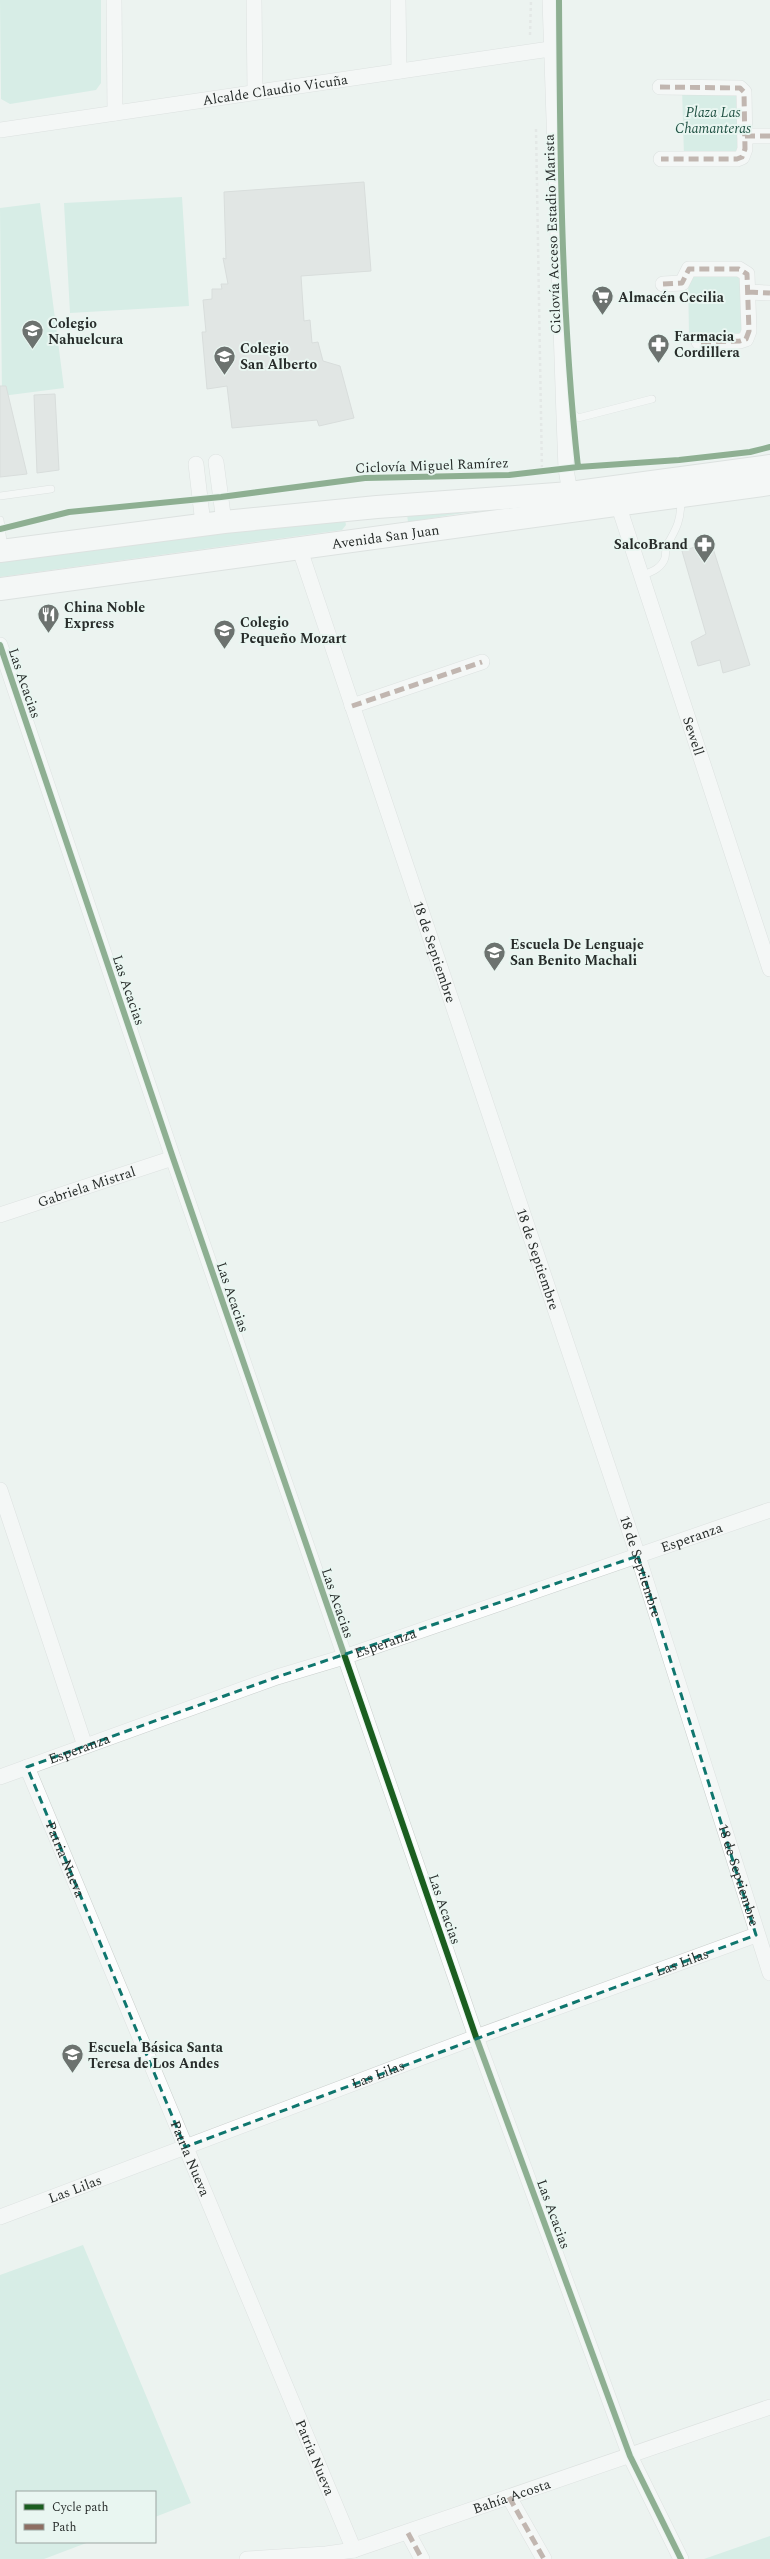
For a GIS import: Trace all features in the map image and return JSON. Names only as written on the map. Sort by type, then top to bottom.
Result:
[{"type":"main road","name":"Avenida San Juan","points":[[2,551],[203,524],[377,507],[570,493],[770,466]]},
{"type":"main road","name":"Avenida San Juan","points":[[0,589],[378,536],[770,484]]},
{"type":"main road","points":[[377,507],[381,514],[378,536]]},
{"type":"street","points":[[114,0],[115,113]]},
{"type":"street","points":[[254,0],[255,92]]},
{"type":"street","points":[[398,0],[399,71]]},
{"type":"street","points":[[550,0],[550,49],[566,469],[570,493]]},
{"type":"street","name":"Alcalde Claudio Vicuña","points":[[0,130],[550,49]]},
{"type":"street","points":[[660,87],[740,88],[744,92],[745,136],[744,153],[742,157],[737,159],[661,160]]},
{"type":"street","points":[[745,136],[770,136]]},
{"type":"street","points":[[663,284],[682,283],[689,269],[739,268],[747,274],[748,331],[746,339],[740,341],[699,342]]},
{"type":"street","points":[[748,292],[770,293]]},
{"type":"street","points":[[216,462],[224,522]]},
{"type":"street","points":[[196,464],[203,524]]},
{"type":"street","name":"Sewell","points":[[618,504],[770,969]]},
{"type":"street","name":"18 de Septiembre","points":[[299,547],[638,1556],[756,1935],[770,1973]]},
{"type":"street","name":"Las Acacias","points":[[0,645],[173,1158],[476,2037],[630,2456],[681,2559]]},
{"type":"street","points":[[352,706],[482,662]]},
{"type":"street","name":"Gabriela Mistral","points":[[0,1215],[173,1158]]},
{"type":"street","points":[[0,1490],[85,1746]]},
{"type":"street","name":"Esperanza","points":[[0,1777],[276,1677],[344,1657],[770,1510]]},
{"type":"street","name":"Patria Nueva","points":[[27,1767],[354,2550]]},
{"type":"street","name":"Las Lilas","points":[[0,2217],[476,2037],[756,1935]]},
{"type":"street","name":"Bahía Acosta","points":[[247,2559],[297,2557],[354,2550],[408,2533],[770,2407]]},
{"type":"street","points":[[509,2497],[544,2559]]},
{"type":"street","points":[[408,2533],[422,2559]]},
{"type":"lane","points":[[564,417],[572,413],[578,418],[652,399]]},
{"type":"lane","points":[[0,496],[52,489]]},
{"type":"lane","points":[[641,576],[657,570],[664,558],[666,546],[673,538],[679,522],[682,495]]},
{"type":"lane","points":[[0,520],[2,551]]},
{"type":"path","points":[[524,53],[520,40],[531,34],[531,0]]},
{"type":"path","points":[[536,123],[539,472],[566,469]]},
{"type":"highlighted area","points":[[638,1556],[756,1935],[185,2147],[27,1767],[277,1677]]},
{"type":"green space","points":[[0,0],[101,0],[101,83],[96,90],[10,104],[1,99]]},
{"type":"green space","name":"Plaza Las Chamanteras","points":[[682,88],[742,93],[738,158],[684,157]]},
{"type":"green space","points":[[182,197],[189,306],[70,313],[64,203]]},
{"type":"green space","points":[[40,203],[64,388],[2,396],[0,208]]},
{"type":"green space","points":[[688,273],[737,273],[745,278],[746,329],[738,338],[689,337]]},
{"type":"green space","points":[[549,499],[408,522],[407,514]]},
{"type":"green space","points":[[337,514],[345,520],[346,525],[342,530],[0,577],[0,561]]},
{"type":"green space","points":[[83,2245],[191,2503],[156,2517],[156,2491],[16,2491],[16,2543],[86,2543],[44,2559],[0,2559],[0,2275]]},
{"type":"green space","points":[[770,2536],[770,2559],[704,2559]]},
{"type":"building","points":[[364,182],[371,271],[301,276],[304,321],[310,320],[312,343],[318,342],[323,361],[340,366],[354,418],[319,426],[317,420],[232,428],[227,386],[207,389],[202,332],[206,332],[203,300],[212,299],[212,289],[222,289],[221,284],[228,284],[223,258],[226,259],[224,192]]},
{"type":"building","points":[[0,386],[6,386],[27,474],[0,477]]},
{"type":"building","points":[[55,394],[59,470],[37,473],[34,395]]},
{"type":"building","points":[[711,542],[750,665],[723,673],[720,660],[698,666],[691,642],[706,634],[682,551]]},
{"type":"marked path","points":[[660,87],[740,88],[744,92],[745,149],[742,157],[737,159],[661,159]]},
{"type":"marked path","points":[[745,136],[770,136]]},
{"type":"marked path","points":[[663,284],[682,283],[689,269],[739,269],[747,274],[749,331],[746,339],[740,341],[699,342]]},
{"type":"marked path","points":[[748,292],[770,293]]},
{"type":"marked path","points":[[352,706],[482,662]]},
{"type":"marked path","points":[[509,2497],[544,2559]]},
{"type":"marked path","points":[[408,2533],[422,2559]]},
{"type":"cycle path","name":"Ciclovía Acceso Estadio Marista","points":[[559,0],[562,234],[568,351],[578,467]]},
{"type":"cycle path","name":"Ciclovía Miguel Ramírez","points":[[0,529],[69,512],[221,497],[365,478],[509,475],[578,467],[679,460],[750,452],[770,447]]},
{"type":"cycle path","points":[[0,645],[173,1158],[476,2037],[630,2456],[681,2559]]},
{"type":"place","name":"Almacén Cecilia","points":[[602,316]]},
{"type":"place","name":"Colegio Nahuelcura","points":[[33,350]]},
{"type":"place","name":"Farmacia Cordillera","points":[[659,364]]},
{"type":"place","name":"Colegio San Alberto","points":[[224,376]]},
{"type":"place","name":"SalcoBrand","points":[[704,564]]},
{"type":"place","name":"China Noble Express","points":[[48,634]]},
{"type":"place","name":"Colegio Pequeño Mozart","points":[[224,650]]},
{"type":"place","name":"Escuela De Lenguaje San Benito Machali","points":[[494,972]]},
{"type":"place","name":"Escuela Básica Santa Teresa de Los Andes","points":[[72,2074]]}]
